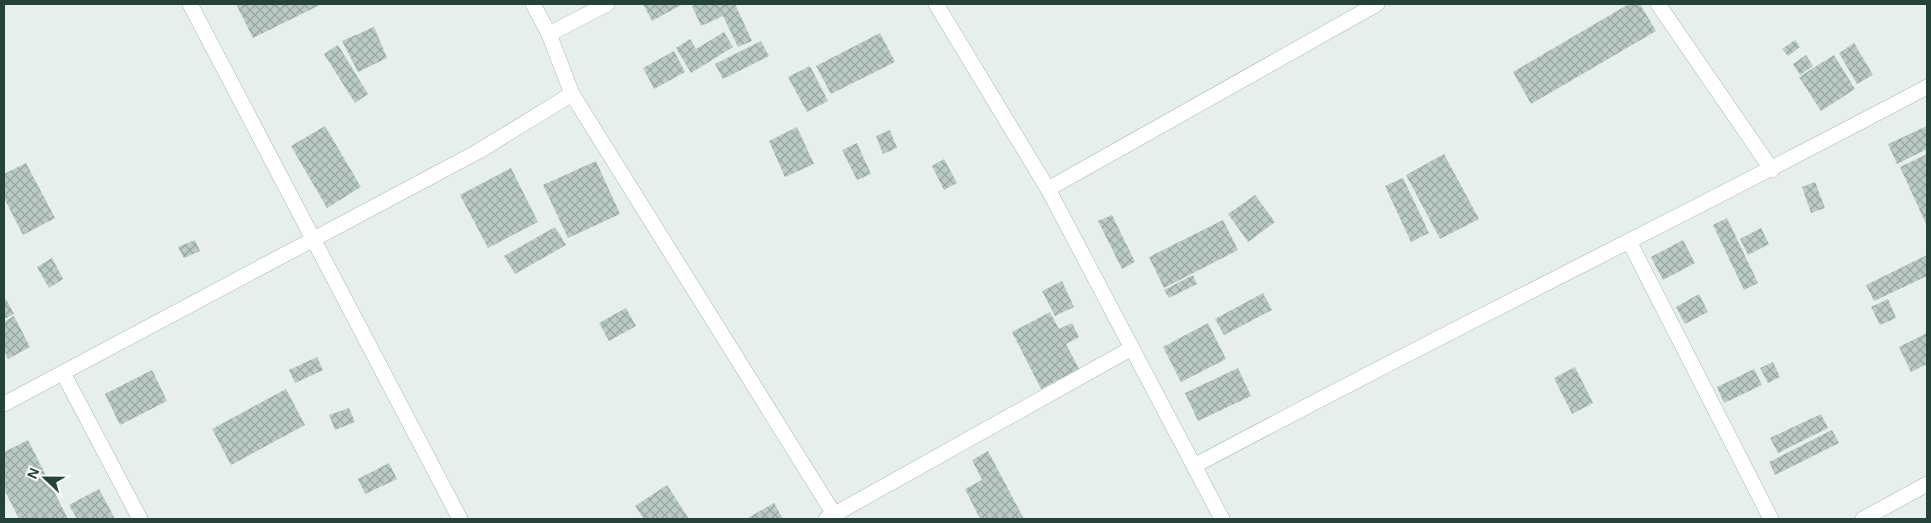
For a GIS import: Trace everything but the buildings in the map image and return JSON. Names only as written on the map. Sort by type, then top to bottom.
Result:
[{"type":"street","points":[[190,4],[460,519]]},
{"type":"street","points":[[533,4],[549,34],[572,94],[833,518],[1132,348]]},
{"type":"street","points":[[549,34],[607,4]]},
{"type":"street","points":[[936,4],[1048,189],[1222,519]]},
{"type":"street","points":[[1048,189],[1377,4]]},
{"type":"street","points":[[1658,4],[1772,170]]},
{"type":"street","points":[[1194,466],[1315,401],[1772,170],[1927,87]]},
{"type":"street","points":[[4,404],[479,151],[572,94]]},
{"type":"street","points":[[1629,241],[1771,519]]},
{"type":"street","points":[[63,373],[140,519]]},
{"type":"street","points":[[1863,519],[1927,484]]}]
